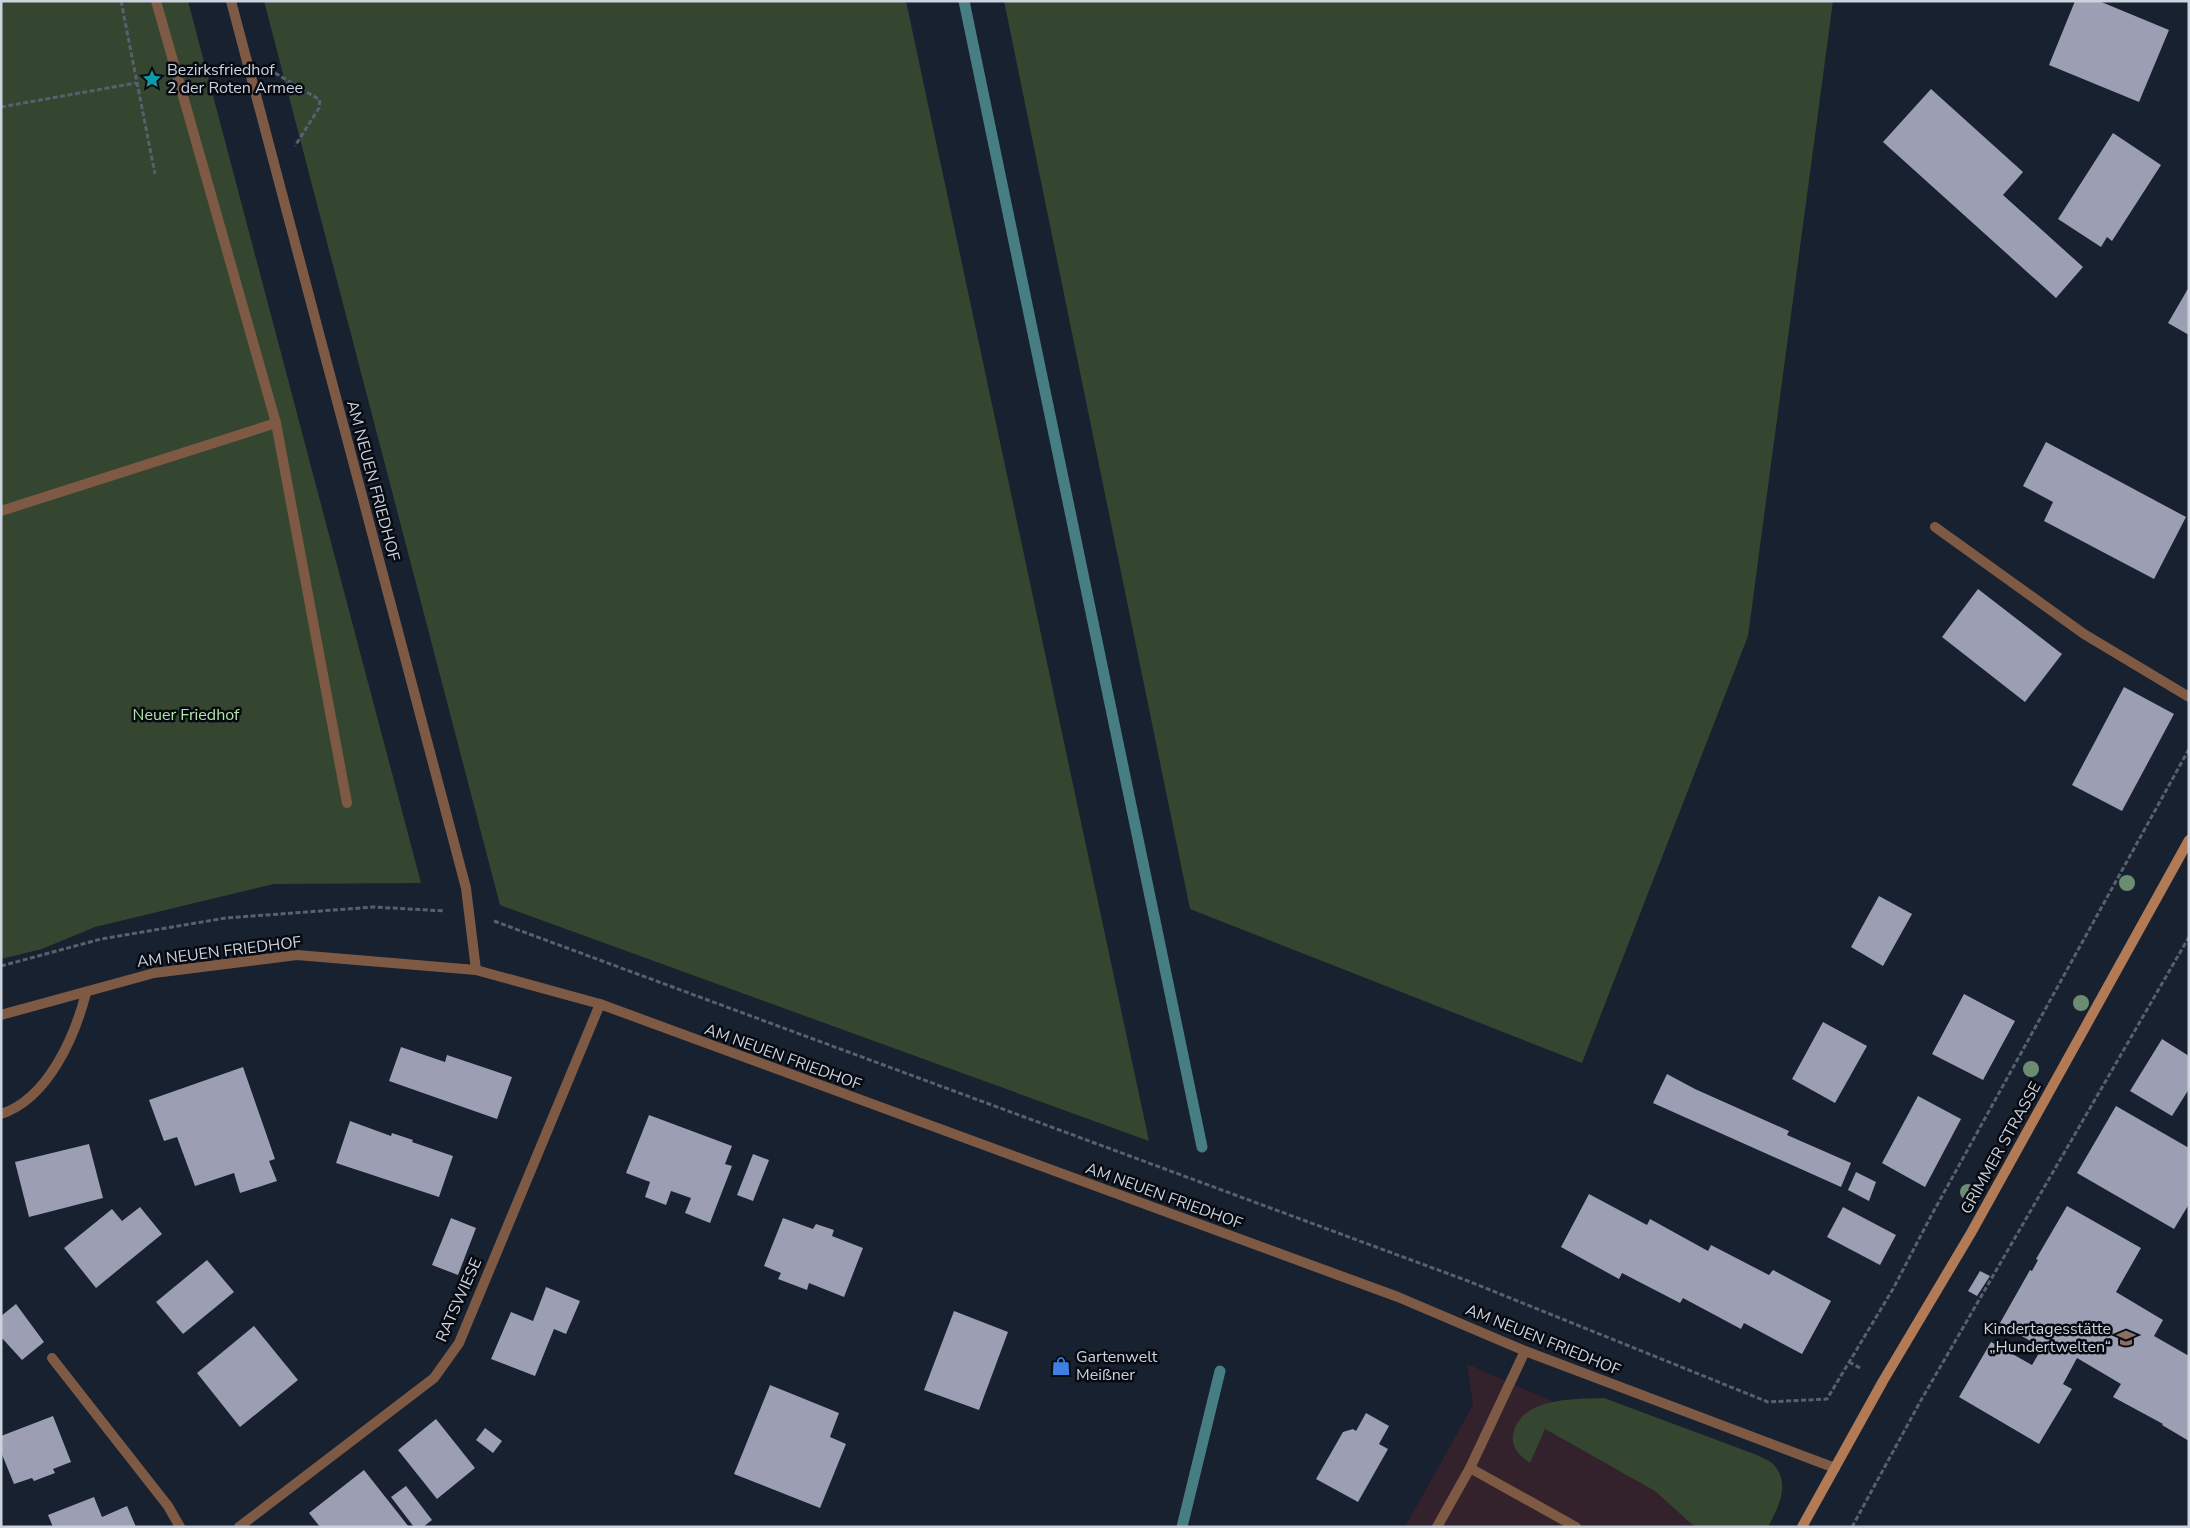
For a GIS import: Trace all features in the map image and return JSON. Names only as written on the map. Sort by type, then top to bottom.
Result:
[{"type":"main road","name":"GRIMMER STRASSE","points":[[1802,1527],[1883,1381],[1971,1233],[2189,840]]},
{"type":"street","points":[[156,1],[276,423],[347,803]]},
{"type":"street","name":"AM NEUEN FRIEDHOF","points":[[231,1],[466,888],[476,970]]},
{"type":"street","points":[[1,511],[276,423]]},
{"type":"street","points":[[1935,527],[2084,634],[2189,696]]},
{"type":"street","name":"AM NEUEN FRIEDHOF","points":[[1,1015],[154,972],[297,955],[476,970],[600,1004],[790,1076],[1398,1297],[1525,1351],[1835,1468]]},
{"type":"street","points":[[1,1114],[15,1109],[29,1099],[44,1083],[68,1042],[81,1014],[86,992]]},
{"type":"street","name":"RATSWIESE","points":[[239,1527],[434,1378],[459,1343],[600,1004]]},
{"type":"street","points":[[1437,1527],[1470,1468],[1525,1351]]},
{"type":"street","points":[[52,1358],[168,1506],[180,1527]]},
{"type":"street","points":[[1470,1468],[1576,1527]]},
{"type":"path","points":[[121,1],[155,174]]},
{"type":"path","points":[[246,58],[320,100],[319,108],[277,176]]},
{"type":"path","points":[[1,107],[136,83]]},
{"type":"path","points":[[1,966],[102,939],[226,918],[374,908],[469,912],[1468,1281],[1768,1402],[1827,1399],[1893,1289],[1931,1216],[2189,749]]},
{"type":"path","points":[[1852,1527],[1920,1402],[2058,1168],[2189,937]]},
{"type":"shaded area","points":[[1467,1364],[1767,1495],[1748,1527],[1405,1527],[1473,1405]]},
{"type":"green space","name":"Neuer Friedhof","points":[[1,1],[188,1],[421,883],[274,884],[95,927],[42,949],[1,959]]},
{"type":"green space","points":[[264,1],[906,1],[1149,1141],[500,905]]},
{"type":"green space","points":[[1004,1],[1833,1],[1748,636],[1582,1063],[1190,909]]},
{"type":"green space","points":[[1604,1398],[1757,1455],[1772,1463],[1779,1472],[1782,1488],[1779,1504],[1768,1527],[1695,1527],[1655,1491],[1545,1429],[1530,1463],[1515,1448],[1513,1435],[1518,1423],[1526,1413],[1537,1407],[1564,1400]]},
{"type":"building","points":[[2075,1],[2099,1],[2169,30],[2139,102],[2049,65]]},
{"type":"building","points":[[1931,89],[2023,172],[2003,195],[2083,267],[2056,298],[1883,142]]},
{"type":"building","points":[[2113,133],[2161,165],[2112,241],[2107,237],[2101,247],[2058,219]]},
{"type":"building","points":[[2189,287],[2189,335],[2168,323]]},
{"type":"building","points":[[2046,442],[2186,517],[2154,579],[2044,521],[2053,502],[2023,486]]},
{"type":"building","points":[[1978,589],[2062,654],[2025,702],[1942,637]]},
{"type":"building","points":[[2124,687],[2174,714],[2122,811],[2072,785]]},
{"type":"building","points":[[1879,896],[1912,914],[1883,966],[1851,947]]},
{"type":"building","points":[[1964,994],[2015,1021],[1983,1080],[1932,1054]]},
{"type":"building","points":[[1823,1022],[1867,1046],[1835,1103],[1792,1079]]},
{"type":"building","points":[[2162,1039],[2189,1056],[2189,1089],[2172,1116],[2130,1091]]},
{"type":"building","points":[[401,1047],[445,1062],[447,1055],[512,1077],[497,1119],[389,1081]]},
{"type":"building","points":[[243,1067],[275,1159],[269,1161],[277,1181],[240,1193],[234,1173],[195,1186],[177,1137],[164,1141],[149,1100]]},
{"type":"building","points":[[1667,1074],[1695,1089],[1789,1131],[1787,1135],[1851,1163],[1841,1187],[1653,1103]]},
{"type":"building","points":[[1918,1096],[1961,1119],[1925,1187],[1882,1163]]},
{"type":"building","points":[[2116,1106],[2189,1148],[2189,1204],[2174,1229],[2077,1173]]},
{"type":"building","points":[[649,1115],[732,1146],[725,1164],[732,1166],[710,1223],[685,1213],[691,1198],[671,1191],[666,1205],[645,1197],[650,1182],[626,1173]]},
{"type":"building","points":[[350,1121],[391,1136],[392,1133],[413,1140],[412,1142],[453,1156],[439,1197],[336,1163]]},
{"type":"building","points":[[89,1144],[103,1198],[29,1217],[15,1162]]},
{"type":"building","points":[[753,1154],[769,1160],[753,1201],[737,1195]]},
{"type":"building","points":[[1856,1172],[1876,1182],[1869,1201],[1848,1190]]},
{"type":"building","points":[[1589,1194],[1647,1225],[1650,1219],[1708,1251],[1711,1245],[1769,1275],[1773,1270],[1831,1301],[1802,1354],[1744,1323],[1741,1329],[1683,1298],[1680,1303],[1622,1273],[1619,1279],[1561,1247]]},
{"type":"building","points":[[2067,1206],[2141,1248],[2116,1292],[2163,1320],[2154,1336],[2189,1356],[2189,1441],[2163,1424],[2113,1397],[2121,1384],[2077,1358],[2063,1384],[2072,1389],[2039,1444],[1959,1397],[1991,1342],[2032,1365],[2042,1348],[2000,1323],[2030,1270],[2032,1271],[2038,1260],[2036,1259]]},
{"type":"building","points":[[140,1207],[162,1234],[96,1288],[64,1248],[112,1209],[122,1221]]},
{"type":"building","points":[[1843,1207],[1896,1235],[1880,1265],[1827,1237]]},
{"type":"building","points":[[451,1218],[476,1228],[458,1275],[432,1265]]},
{"type":"building","points":[[783,1218],[813,1229],[816,1224],[834,1230],[832,1236],[863,1248],[844,1297],[809,1283],[807,1290],[778,1279],[781,1273],[764,1266]]},
{"type":"building","points":[[207,1260],[234,1292],[183,1334],[156,1302]]},
{"type":"building","points":[[1980,1271],[1990,1276],[1977,1296],[1968,1291]]},
{"type":"building","points":[[546,1287],[580,1301],[566,1334],[554,1329],[535,1376],[491,1359],[511,1312],[533,1321]]},
{"type":"building","points":[[16,1304],[44,1342],[22,1360],[1,1337],[1,1316]]},
{"type":"building","points":[[954,1311],[1008,1332],[979,1410],[924,1390]]},
{"type":"building","points":[[254,1326],[298,1380],[240,1427],[197,1373]]},
{"type":"building","points":[[770,1385],[839,1413],[830,1437],[846,1444],[820,1508],[734,1474]]},
{"type":"building","points":[[1366,1413],[1389,1426],[1379,1444],[1388,1449],[1358,1502],[1316,1479],[1343,1432],[1353,1429],[1356,1431]]},
{"type":"building","points":[[53,1416],[71,1462],[53,1469],[55,1473],[34,1481],[32,1478],[14,1484],[1,1452],[1,1436]]},
{"type":"building","points":[[436,1419],[475,1468],[437,1499],[398,1450]]},
{"type":"building","points":[[485,1428],[502,1441],[493,1453],[476,1440]]},
{"type":"building","points":[[364,1470],[409,1527],[320,1527],[309,1513]]},
{"type":"building","points":[[406,1486],[432,1520],[423,1527],[414,1527],[391,1497]]},
{"type":"building","points":[[94,1497],[102,1517],[127,1506],[136,1527],[53,1527],[48,1515]]},
{"type":"waterway","points":[[964,1],[1202,1147]]},
{"type":"waterway","points":[[1182,1527],[1220,1371]]},
{"type":"place","name":"Bezirksfriedhof 2 der Roten Armee","points":[[152,79]]},
{"type":"place","name":"Kindertagesstätte „Hundertwelten“","points":[[2126,1338]]},
{"type":"place","name":"Gartenwelt Meißner","points":[[1061,1366]]}]
